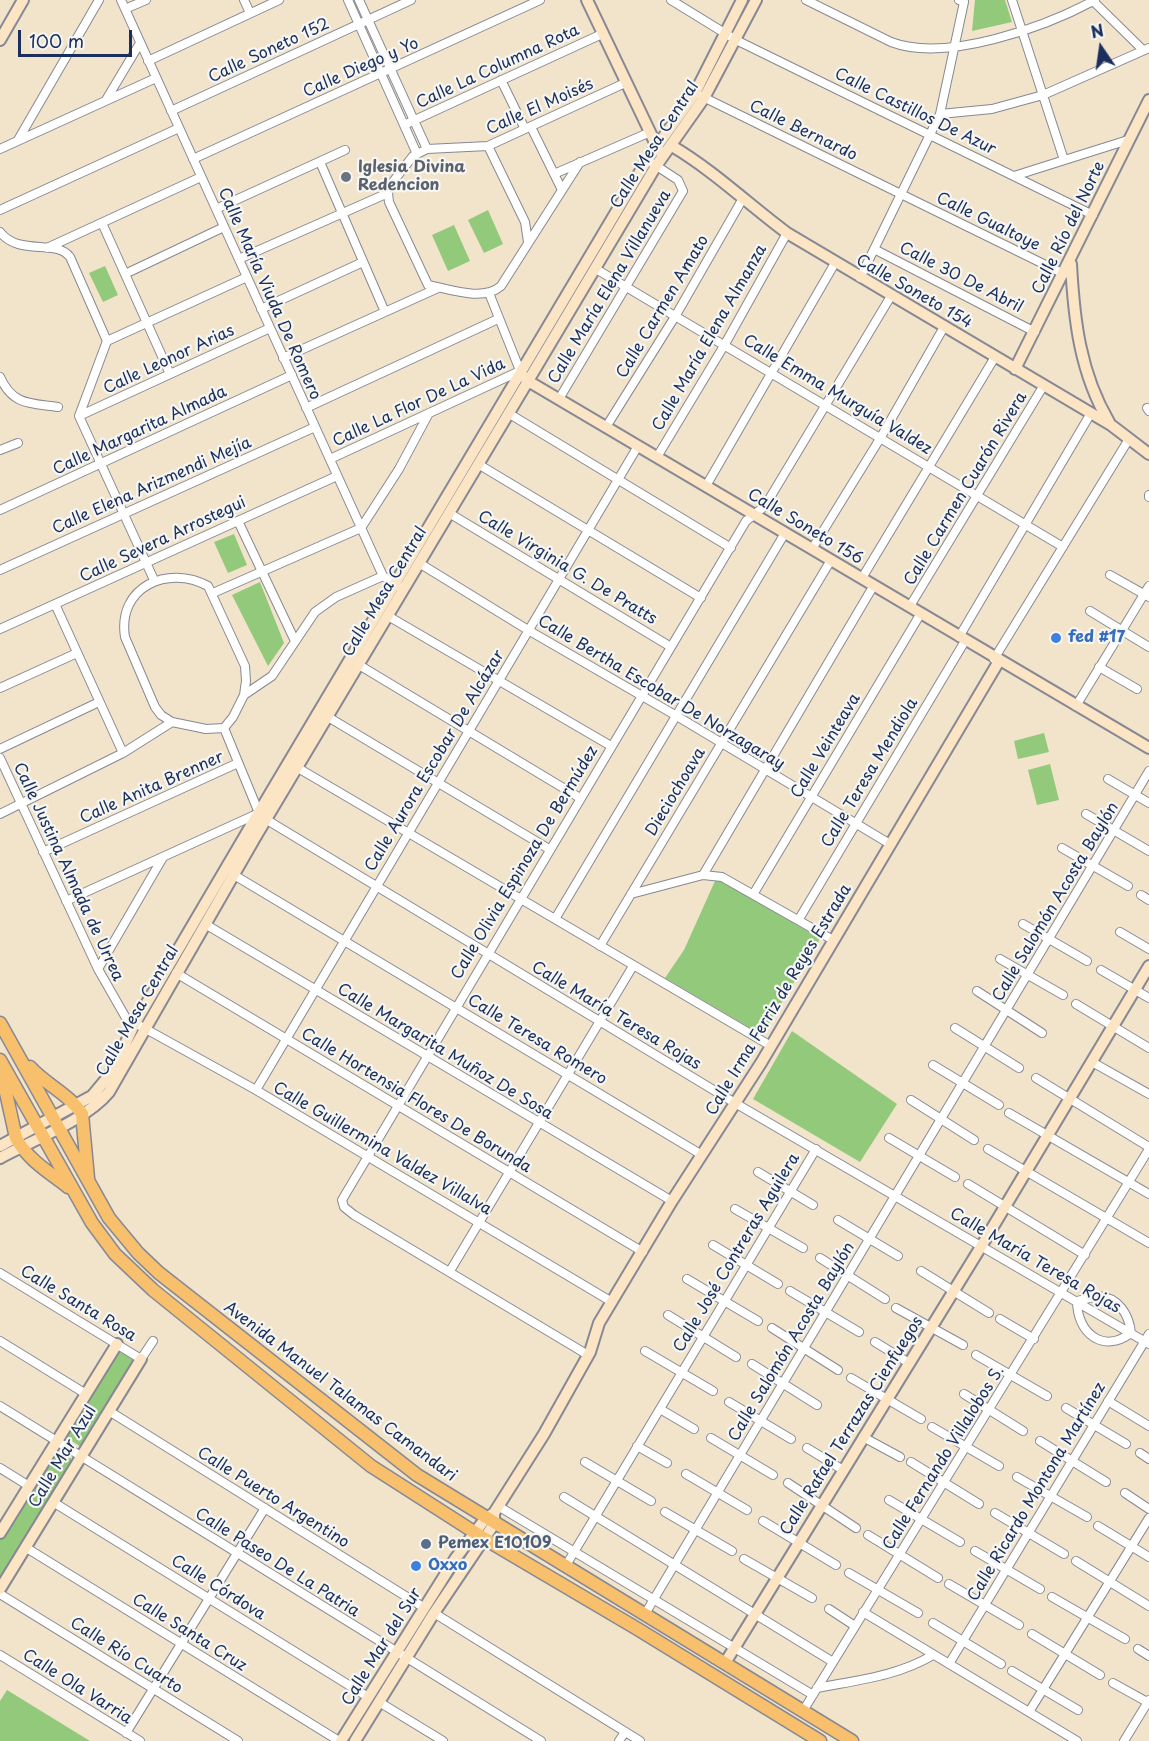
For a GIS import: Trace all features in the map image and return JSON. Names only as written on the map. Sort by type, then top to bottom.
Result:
[{"type":"main road","name":"Avenida Manuel Talamas Camandari","points":[[0,1023],[88,1183],[122,1236],[159,1273],[417,1475],[493,1516],[565,1567],[852,1741]]},
{"type":"main road","points":[[13,1048],[38,1076],[79,1109],[88,1183]]},
{"type":"main road","name":"Avenida Manuel Talamas Camandari","points":[[0,1060],[73,1191],[115,1254],[153,1290],[371,1466],[479,1536],[636,1628],[820,1741]]},
{"type":"main road","points":[[0,1067],[18,1142],[45,1171],[73,1191]]},
{"type":"street","points":[[0,40],[23,0]]},
{"type":"street","points":[[17,141],[99,0]]},
{"type":"street","name":"Calle María Viuda De Romero","points":[[120,0],[383,576],[399,587]]},
{"type":"street","points":[[125,9],[146,0]]},
{"type":"street","points":[[244,0],[250,13]]},
{"type":"street","points":[[148,61],[279,0]]},
{"type":"street","points":[[348,0],[417,154]]},
{"type":"street","points":[[359,0],[427,149],[417,154],[392,183],[388,193],[389,202],[428,285],[479,294],[489,293],[501,286],[580,162]]},
{"type":"street","name":"Calle Soneto 152","points":[[171,111],[411,0]]},
{"type":"street","name":"Calle Diego y Yo","points":[[193,159],[540,0]]},
{"type":"street","points":[[587,0],[656,146],[655,161]]},
{"type":"street","name":"Calle Castillos De Azur","points":[[671,0],[736,40],[1093,215]]},
{"type":"street","name":"Calle Mesa Central","points":[[656,146],[700,95],[742,0]]},
{"type":"street","name":"Calle Mesa Central","points":[[0,1158],[18,1142],[79,1109],[105,1083],[523,375],[655,161],[672,146],[700,95],[736,40],[756,0]]},
{"type":"street","points":[[806,0],[904,47],[954,47],[1022,32],[1093,0],[1146,48],[1083,79],[1043,95],[992,109],[940,114]]},
{"type":"street","points":[[1012,0],[1064,160]]},
{"type":"street","points":[[860,278],[940,114],[961,1]]},
{"type":"street","name":"Calle La Columna Rota","points":[[404,125],[602,34]]},
{"type":"street","points":[[105,101],[140,44]]},
{"type":"street","points":[[0,148],[156,78]]},
{"type":"street","points":[[501,80],[562,190]]},
{"type":"street","name":"Calle El Moisés","points":[[427,149],[489,146],[625,83]]},
{"type":"street","name":"Calle Bernardo","points":[[700,95],[900,194]]},
{"type":"street","name":"Calle Río del Norte","points":[[1016,369],[1149,100]]},
{"type":"street","points":[[0,210],[179,128]]},
{"type":"street","points":[[554,174],[648,133]]},
{"type":"street","points":[[1014,176],[1128,140]]},
{"type":"street","points":[[489,146],[525,222],[528,244]]},
{"type":"street","name":"Calle Soneto 154","points":[[672,146],[707,167],[742,200],[787,233],[1111,424],[1149,454]]},
{"type":"street","points":[[216,209],[345,150]]},
{"type":"street","name":"Calle Mesa Central","points":[[140,1024],[176,973],[234,874],[263,817],[298,768],[388,616],[399,587],[419,563],[508,413],[523,375],[596,269],[655,161]]},
{"type":"street","name":"Calle María Elena Villanueva","points":[[559,399],[683,191],[681,183],[655,161]]},
{"type":"street","points":[[320,162],[385,312]]},
{"type":"street","points":[[45,248],[201,177]]},
{"type":"street","points":[[239,259],[388,193]]},
{"type":"street","name":"Calle Gualtoye","points":[[900,194],[1064,274]]},
{"type":"street","name":"Calle Carmen Amato","points":[[606,427],[676,315],[742,200]]},
{"type":"street","points":[[102,223],[170,374]]},
{"type":"street","points":[[124,274],[224,227]]},
{"type":"street","points":[[0,232],[20,246],[62,250],[70,257],[107,341],[79,416],[154,580]]},
{"type":"street","name":"Calle María Elena Almanza","points":[[657,457],[725,344],[787,233]]},
{"type":"street","name":"Calle 30 De Abril","points":[[874,249],[1035,332]]},
{"type":"street","points":[[1071,261],[1080,352],[1087,374],[1111,424]]},
{"type":"street","points":[[261,309],[363,262]]},
{"type":"street","points":[[706,486],[835,263]]},
{"type":"street","name":"Calle Emma Murguía Valdez","points":[[596,269],[1063,547]]},
{"type":"street","points":[[107,341],[247,277]]},
{"type":"street","points":[[284,358],[439,287]]},
{"type":"street","points":[[489,293],[523,375]]},
{"type":"street","name":"Calle Olivia Espinoza De Bermúdez","points":[[588,1355],[344,1208],[342,1200],[455,1006],[746,521],[765,506],[891,296]]},
{"type":"street","points":[[306,408],[498,319]]},
{"type":"street","points":[[812,549],[881,437],[944,327]]},
{"type":"street","name":"Calle Leonor Arias","points":[[79,416],[270,328]]},
{"type":"street","points":[[862,578],[995,357]]},
{"type":"street","name":"Calle Margarita Almada","points":[[0,510],[291,375]]},
{"type":"street","name":"Calle Soneto 156","points":[[523,375],[559,399],[910,606],[997,660],[1149,748]]},
{"type":"street","name":"Calle La Flor De La Vida","points":[[330,459],[429,413],[523,375]]},
{"type":"street","points":[[0,377],[2,389],[19,401],[58,407]]},
{"type":"street","name":"Calle Carmen Cuarón Rivera","points":[[910,606],[1044,385]]},
{"type":"street","points":[[213,593],[361,528],[399,469],[429,413]]},
{"type":"street","points":[[508,413],[731,548]]},
{"type":"street","name":"Calle Teresa Mendiola","points":[[799,919],[1091,413]]},
{"type":"street","name":"Calle Elena Arizmendi Mejía","points":[[0,570],[315,427]]},
{"type":"street","points":[[997,660],[1129,440]]},
{"type":"street","points":[[0,450],[18,443]]},
{"type":"street","name":"Calle Aurora Escobar De Alcázar","points":[[256,1090],[638,446]]},
{"type":"street","points":[[478,464],[701,598]]},
{"type":"street","name":"Calle Severa Arrostegui","points":[[0,629],[147,565],[238,520],[337,476]]},
{"type":"street","name":"Calle Virginia G. De Pratts","points":[[449,513],[671,646]]},
{"type":"street","points":[[238,520],[295,641]]},
{"type":"street","points":[[555,919],[785,533]]},
{"type":"street","name":"Dieciochoava","points":[[600,946],[831,560]]},
{"type":"street","name":"Calle Bertha Escobar De Norzagaray","points":[[419,563],[890,844]]},
{"type":"street","points":[[1110,575],[1146,595]]},
{"type":"street","points":[[244,695],[272,676],[324,603],[383,576]]},
{"type":"street","points":[[168,577],[200,582],[213,593],[245,666],[246,681],[244,695],[233,717],[224,728],[207,729],[172,722],[161,715],[155,707],[125,637],[123,625],[137,593],[154,580],[168,577]]},
{"type":"street","points":[[703,876],[874,585]]},
{"type":"street","points":[[1076,706],[1146,595],[1149,586]]},
{"type":"street","points":[[55,604],[123,753]]},
{"type":"street","points":[[1090,611],[1149,647]]},
{"type":"street","name":"Calle Veinteava","points":[[754,893],[921,613]]},
{"type":"street","points":[[388,616],[611,746]]},
{"type":"street","points":[[0,688],[77,653]]},
{"type":"street","name":"Calle Irma Ferriz de Reyes Estrada","points":[[588,1355],[599,1323],[672,1201],[771,1046],[997,660]]},
{"type":"street","points":[[359,665],[580,798]]},
{"type":"street","points":[[1100,667],[1137,689]]},
{"type":"street","points":[[0,749],[99,702]]},
{"type":"street","points":[[328,717],[549,849]]},
{"type":"street","points":[[0,814],[20,802],[123,753],[172,722]]},
{"type":"street","points":[[66,901],[263,817],[224,728]]},
{"type":"street","name":"Calle Justina Almada de Urrea","points":[[0,758],[98,969],[121,1011],[140,1024]]},
{"type":"street","name":"Calle Anita Brenner","points":[[43,852],[238,763]]},
{"type":"street","points":[[298,768],[771,1046]]},
{"type":"street","name":"Calle Salomón Acosta Baylón","points":[[645,1614],[1149,771]]},
{"type":"street","points":[[1108,778],[1149,803]]},
{"type":"street","points":[[1086,814],[1149,851]]},
{"type":"street","name":"Calle María Teresa Rojas","points":[[263,817],[375,887],[735,1103],[1063,1292],[1131,1334],[1148,1340]]},
{"type":"street","points":[[1062,848],[1128,886]]},
{"type":"street","points":[[98,969],[162,859]]},
{"type":"street","name":"Calle Teresa Romero","points":[[234,874],[702,1155]]},
{"type":"street","name":"Calle Irma Ferriz de Reyes Estrada","points":[[631,894],[703,876],[722,877],[754,893],[833,940]]},
{"type":"street","points":[[1141,895],[1149,900]]},
{"type":"street","name":"Calle Margarita Muñoz De Sosa","points":[[205,924],[672,1201]]},
{"type":"street","points":[[1023,924],[1087,961]]},
{"type":"street","points":[[1119,932],[1149,949]]},
{"type":"street","points":[[1000,959],[1063,995]]},
{"type":"street","points":[[450,1271],[633,966]]},
{"type":"street","name":"Calle Rafael Terrazas Cienfuegos","points":[[724,1663],[982,1245],[1149,966]]},
{"type":"street","points":[[1101,970],[1149,998]]},
{"type":"street","name":"Calle Hortensia Flores De Borunda","points":[[176,973],[509,1173],[644,1251]]},
{"type":"street","points":[[977,991],[1042,1033]]},
{"type":"street","points":[[1076,1004],[1149,1048]]},
{"type":"street","name":"Calle Guillermina Valdez Villalva","points":[[140,1024],[256,1090],[612,1302]]},
{"type":"street","points":[[955,1028],[1019,1068]]},
{"type":"street","points":[[1092,1062],[1149,1095]]},
{"type":"street","points":[[933,1065],[999,1105]]},
{"type":"street","points":[[1036,1078],[1149,1148]]},
{"type":"street","points":[[911,1100],[974,1140]]},
{"type":"street","points":[[1010,1113],[1149,1194]]},
{"type":"street","points":[[889,1137],[955,1177]]},
{"type":"street","name":"Calle Mesa Central","points":[[0,1146],[18,1142]]},
{"type":"street","name":"Calle Fernando Villalobos S.","points":[[803,1711],[1063,1292],[1149,1148]]},
{"type":"street","name":"Calle José Contreras Aguilera","points":[[565,1567],[816,1149]]},
{"type":"street","points":[[988,1149],[1149,1244]]},
{"type":"street","points":[[758,1172],[813,1205]]},
{"type":"street","points":[[968,1184],[1085,1255]]},
{"type":"street","points":[[735,1209],[802,1248]]},
{"type":"street","points":[[838,1220],[898,1256]]},
{"type":"street","points":[[713,1245],[778,1284]]},
{"type":"street","points":[[820,1258],[885,1299]]},
{"type":"street","points":[[921,1271],[989,1313]]},
{"type":"street","name":"Calle Santa Rosa","points":[[0,1273],[141,1359]]},
{"type":"street","points":[[687,1279],[758,1321]]},
{"type":"street","points":[[790,1291],[859,1332]]},
{"type":"street","points":[[1098,1296],[1115,1302],[1127,1315],[1131,1334],[1113,1341],[1094,1337],[1079,1321],[1077,1301],[1098,1296]]},
{"type":"street","points":[[896,1308],[963,1345]]},
{"type":"street","points":[[668,1315],[736,1357]]},
{"type":"street","points":[[1000,1319],[1034,1339]]},
{"type":"street","points":[[772,1328],[838,1370]]},
{"type":"street","name":"Calle Ricardo Montona Martínez","points":[[949,1664],[1108,1401],[1148,1340]]},
{"type":"street","points":[[0,1341],[86,1394]]},
{"type":"street","name":"Calle Mar Azul","points":[[0,1589],[153,1341]]},
{"type":"street","points":[[875,1342],[909,1363]]},
{"type":"street","name":"Calle Mar Azul","points":[[0,1531],[117,1344]]},
{"type":"street","points":[[645,1351],[682,1371]]},
{"type":"street","name":"Calle Mar del Sur","points":[[340,1741],[423,1607],[493,1516],[544,1434],[588,1355]]},
{"type":"street","points":[[976,1355],[1047,1396]]},
{"type":"street","points":[[752,1365],[818,1405]]},
{"type":"street","name":"Calle José Contreras Aguilera","points":[[682,1371],[713,1391]]},
{"type":"street","points":[[851,1378],[921,1419]]},
{"type":"street","points":[[964,1394],[1023,1431]]},
{"type":"street","points":[[1108,1401],[1149,1426]]},
{"type":"street","points":[[729,1402],[791,1438]]},
{"type":"street","name":"Calle Paseo De La Patria","points":[[0,1406],[237,1555],[541,1741]]},
{"type":"street","points":[[1066,1408],[1126,1444]]},
{"type":"street","points":[[660,1409],[694,1430]]},
{"type":"street","name":"Calle Puerto Argentino","points":[[109,1411],[423,1607]]},
{"type":"street","points":[[932,1427],[999,1466]]},
{"type":"street","points":[[863,1437],[900,1457]]},
{"type":"street","points":[[711,1438],[773,1475]]},
{"type":"street","points":[[1041,1441],[1106,1482]]},
{"type":"street","points":[[637,1446],[667,1463]]},
{"type":"street","points":[[807,1448],[843,1470]]},
{"type":"street","points":[[1140,1454],[1149,1459]]},
{"type":"street","points":[[585,1462],[651,1501]]},
{"type":"street","points":[[911,1462],[979,1504]]},
{"type":"street","points":[[0,1468],[29,1486]]},
{"type":"street","points":[[686,1474],[747,1510]]},
{"type":"street","points":[[1017,1477],[1087,1517]]},
{"type":"street","points":[[788,1483],[856,1528]]},
{"type":"street","points":[[1125,1493],[1149,1509]]},
{"type":"street","points":[[564,1497],[755,1612],[833,1662]]},
{"type":"street","points":[[889,1500],[960,1542]]},
{"type":"street","name":"Calle Córdova","points":[[53,1502],[368,1697]]},
{"type":"street","points":[[126,1733],[265,1508]]},
{"type":"street","points":[[665,1512],[732,1551]]},
{"type":"street","points":[[995,1513],[1064,1554]]},
{"type":"street","points":[[493,1516],[573,1553],[813,1695]]},
{"type":"street","points":[[1029,1712],[1149,1518]]},
{"type":"street","points":[[763,1521],[836,1565]]},
{"type":"street","points":[[1098,1526],[1149,1557]]},
{"type":"street","points":[[868,1534],[938,1578]]},
{"type":"street","name":"Calle Mar del Sur","points":[[355,1741],[479,1536]]},
{"type":"street","name":"Calle Santa Cruz","points":[[25,1547],[340,1741]]},
{"type":"street","points":[[975,1551],[1040,1589]]},
{"type":"street","points":[[744,1559],[812,1598]]},
{"type":"street","points":[[1076,1561],[1149,1606]]},
{"type":"street","points":[[849,1573],[918,1613]]},
{"type":"street","points":[[949,1584],[1018,1624]]},
{"type":"street","name":"Calle Río Cuarto","points":[[0,1594],[238,1741]]},
{"type":"street","points":[[1052,1597],[1125,1639]]},
{"type":"street","points":[[829,1609],[855,1626]]},
{"type":"street","points":[[863,1612],[1077,1741]]},
{"type":"street","points":[[434,1613],[640,1741]]},
{"type":"street","points":[[933,1623],[1001,1664]]},
{"type":"street","points":[[1032,1634],[1100,1675]]},
{"type":"street","points":[[1138,1649],[1149,1656]]},
{"type":"street","name":"Calle Ola Varria","points":[[0,1655],[140,1741]]},
{"type":"street","points":[[818,1688],[888,1674],[915,1666],[933,1655]]},
{"type":"street","points":[[1012,1671],[1078,1710]]},
{"type":"street","points":[[1113,1683],[1148,1702],[1126,1741]]},
{"type":"street","points":[[380,1702],[443,1741]]},
{"type":"street","points":[[619,1741],[625,1732]]},
{"type":"green space","points":[[975,0],[1005,0],[1012,22],[972,31]]},
{"type":"green space","points":[[488,210],[503,244],[484,253],[468,220]]},
{"type":"green space","points":[[454,225],[470,261],[448,271],[432,235]]},
{"type":"green space","points":[[105,266],[118,295],[103,302],[89,273]]},
{"type":"green space","points":[[234,534],[247,565],[228,573],[214,542]]},
{"type":"green space","points":[[260,582],[284,643],[268,666],[232,595]]},
{"type":"green space","points":[[1044,733],[1049,752],[1018,759],[1014,741]]},
{"type":"green space","points":[[1050,764],[1059,800],[1037,805],[1028,770]]},
{"type":"green space","points":[[715,881],[726,881],[820,939],[762,1035],[665,978],[684,950]]},
{"type":"green space","points":[[792,1031],[897,1104],[860,1162],[753,1099]]},
{"type":"green space","points":[[116,1352],[127,1355],[134,1363],[81,1447],[66,1437]]},
{"type":"green space","points":[[58,1451],[71,1458],[71,1466],[0,1581],[0,1540],[54,1453]]},
{"type":"green space","points":[[7,1690],[90,1741],[0,1741],[0,1701]]},
{"type":"place","name":"Iglesia Divina Redencion","points":[[346,177]]},
{"type":"place","name":"fed #17","points":[[1056,638]]},
{"type":"place","name":"Pemex E10109","points":[[426,1544]]},
{"type":"place","name":"Oxxo","points":[[416,1566]]}]
